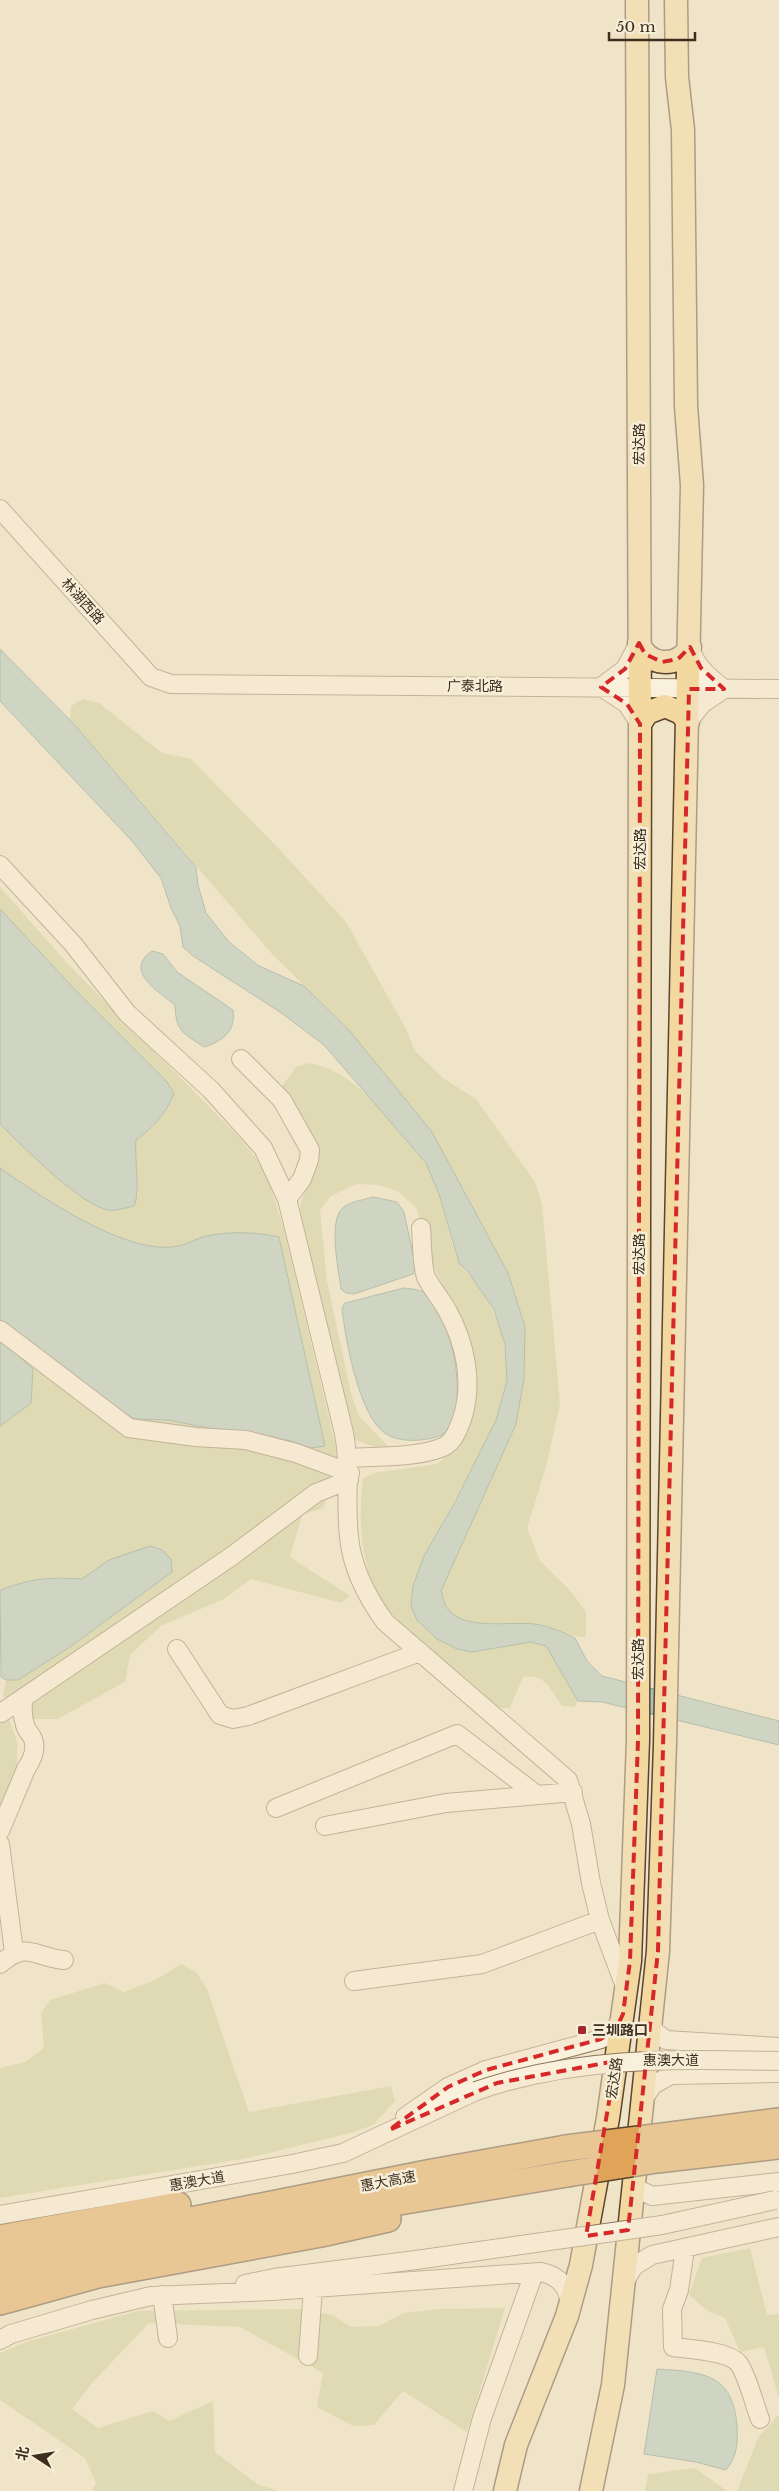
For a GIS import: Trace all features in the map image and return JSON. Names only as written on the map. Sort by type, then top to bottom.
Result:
[{"type":"highway","name":"惠大高速","points":[[0,2278],[273,2222],[567,2174],[656,2149],[779,2121]]},
{"type":"highway","name":"惠大高速","points":[[0,2258],[427,2173],[566,2148],[656,2149],[779,2146]]},
{"type":"highway","points":[[0,2238],[230,2195],[380,2171],[427,2173]]},
{"type":"highway","points":[[0,2302],[98,2275],[321,2234],[411,2214],[438,2195]]},
{"type":"main road","name":"宏达路","points":[[505,2491],[516,2445],[567,2316],[581,2265],[606,2128],[630,1961],[638,1740],[640,643],[637,0]]},
{"type":"main road","name":"宏达路","points":[[592,2491],[613,2385],[621,2293],[658,1951],[665,1744],[692,485],[686,406],[683,130],[676,77],[676,0]]},
{"type":"main road","points":[[640,643],[645,654],[662,662],[678,659],[690,647]]},
{"type":"main road","points":[[640,724],[652,709],[665,706],[681,712],[688,722]]},
{"type":"street","name":"林湖西路","points":[[0,509],[151,677],[171,684]]},
{"type":"street","points":[[640,643],[625,668],[601,687],[627,704],[640,724]]},
{"type":"street","points":[[688,722],[702,704],[724,689],[694,660],[690,647]]},
{"type":"street","name":"广泰北路","points":[[171,684],[779,689]]},
{"type":"street","points":[[0,865],[73,944],[128,1013],[211,1090],[264,1148],[286,1199],[349,1470],[349,1538],[359,1579],[370,1601],[385,1622],[568,1780],[573,1792],[600,1920],[626,1991]]},
{"type":"street","points":[[241,1059],[282,1100],[310,1150],[309,1160],[302,1179],[286,1199]]},
{"type":"street","points":[[1,1712],[232,1556],[349,1470],[445,1447],[456,1434],[462,1416],[466,1396],[466,1368],[463,1343],[447,1310],[426,1276],[420,1228]]},
{"type":"street","points":[[0,1330],[129,1428],[196,1437],[246,1440],[296,1453],[349,1470]]},
{"type":"street","points":[[177,1649],[220,1715],[233,1719],[248,1716],[420,1652]]},
{"type":"street","points":[[0,1831],[15,1792],[32,1760],[34,1750],[34,1740],[25,1726],[22,1708],[24,1697]]},
{"type":"street","points":[[276,1808],[457,1734],[537,1795]]},
{"type":"street","points":[[325,1826],[446,1803],[573,1792]]},
{"type":"street","points":[[0,1844],[14,1952]]},
{"type":"street","points":[[354,1981],[482,1964],[600,1920]]},
{"type":"street","points":[[0,1964],[14,1952],[28,1950],[49,1959],[64,1960]]},
{"type":"street","points":[[389,2130],[425,2101],[448,2087],[486,2070],[602,2039],[617,2027],[623,2014]]},
{"type":"street","points":[[651,2017],[654,2031],[666,2040],[779,2047]]},
{"type":"street","name":"惠澳大道","points":[[0,2215],[343,2153],[476,2091],[535,2074],[610,2061],[656,2059],[779,2061]]},
{"type":"street","points":[[642,2102],[653,2085],[672,2075],[779,2073]]},
{"type":"street","points":[[634,2179],[638,2189],[652,2196],[779,2182]]},
{"type":"street","points":[[212,2292],[274,2278],[662,2225],[777,2200]]},
{"type":"street","points":[[621,2293],[625,2278],[640,2261],[652,2256],[779,2227]]},
{"type":"street","points":[[685,2249],[679,2290],[672,2309],[673,2347],[703,2350],[727,2357],[739,2364],[760,2419]]},
{"type":"street","points":[[463,2491],[482,2418],[534,2273]]},
{"type":"street","points":[[0,2340],[11,2334],[92,2310],[162,2296],[534,2273],[552,2275],[562,2283],[568,2295],[567,2316]]},
{"type":"street","points":[[308,2356],[313,2288]]},
{"type":"street","points":[[162,2296],[168,2338]]},
{"type":"highlighted area","points":[[639,643],[645,654],[662,662],[678,659],[690,647],[701,668],[724,689],[689,689],[658,1951],[628,2230],[586,2236],[616,2061],[497,2083],[389,2130],[448,2087],[486,2070],[601,2039],[617,2027],[623,2014],[630,1961],[638,1740],[640,724],[627,704],[601,687],[625,669]]},
{"type":"green space","points":[[83,699],[99,703],[162,753],[191,759],[281,851],[346,922],[406,1029],[415,1051],[443,1078],[476,1099],[535,1182],[542,1204],[560,1404],[546,1467],[527,1528],[540,1561],[569,1589],[586,1612],[586,1637],[573,1636],[534,1624],[475,1623],[455,1616],[445,1605],[441,1591],[516,1424],[525,1327],[508,1273],[432,1132],[349,1030],[272,954],[70,719],[71,706]]},
{"type":"green space","points":[[0,887],[67,963],[237,1135],[265,1169],[284,1230],[337,1451],[332,1486],[323,1508],[302,1515],[290,1557],[350,1596],[341,1603],[251,1579],[224,1599],[161,1626],[130,1655],[125,1682],[58,1719],[24,1719],[3,1695],[6,1680],[18,1680],[70,1647],[172,1572],[109,1560],[82,1579],[40,1579],[0,1590],[0,1426],[31,1403],[33,1369],[38,1361],[135,1419],[168,1420],[223,1431],[256,1433],[311,1448],[207,1236],[165,1248],[141,1245],[98,1229],[76,1217],[34,1192],[0,1168],[0,1124],[29,1153],[139,1196],[134,1160],[136,1140],[158,1120],[174,1094],[167,1082],[79,994],[0,909]]},
{"type":"green space","points":[[308,1063],[324,1067],[351,1081],[373,1102],[424,1160],[432,1175],[458,1261],[475,1281],[489,1304],[500,1328],[506,1353],[506,1389],[497,1417],[481,1451],[436,1534],[413,1586],[437,1639],[457,1649],[472,1652],[531,1642],[546,1646],[578,1701],[574,1707],[562,1706],[547,1684],[531,1676],[523,1677],[510,1708],[499,1708],[395,1621],[375,1589],[368,1572],[364,1553],[361,1516],[363,1478],[374,1473],[437,1464],[453,1451],[465,1434],[469,1338],[433,1266],[416,1207],[397,1191],[379,1185],[356,1184],[331,1196],[320,1210],[327,1281],[351,1393],[359,1416],[389,1447],[377,1448],[355,1440],[343,1407],[305,1246],[300,1206],[314,1162],[282,1086],[296,1067]]},
{"type":"green space","points":[[8,1716],[17,1741],[17,1780],[0,1817],[0,1717]]},
{"type":"green space","points":[[181,1964],[197,1973],[207,1989],[249,2112],[391,2086],[395,2101],[373,2125],[351,2133],[248,2158],[0,2198],[0,2068],[25,2062],[44,2048],[41,2013],[50,2000],[105,1983],[124,1992],[157,1979]]},
{"type":"green space","points":[[750,2248],[767,2315],[779,2314],[779,2398],[764,2347],[740,2352],[725,2318],[708,2311],[689,2295],[702,2258]]},
{"type":"green space","points":[[505,2308],[467,2432],[403,2391],[374,2425],[353,2426],[317,2407],[323,2373],[240,2327],[149,2323],[93,2382],[72,2409],[98,2428],[153,2411],[169,2421],[213,2401],[215,2452],[257,2484],[278,2491],[92,2491],[96,2483],[85,2458],[0,2400],[0,2353],[29,2341],[138,2311],[299,2309],[333,2315],[351,2327],[379,2326],[404,2313],[439,2309]]},
{"type":"green space","points":[[779,2414],[779,2491],[737,2491],[758,2438]]},
{"type":"green space","points":[[695,2468],[727,2491],[645,2491],[648,2474]]},
{"type":"water","points":[[0,649],[73,723],[196,867],[198,885],[206,913],[229,942],[259,966],[304,986],[349,1030],[432,1132],[508,1273],[525,1327],[524,1378],[516,1424],[441,1591],[447,1607],[455,1616],[476,1623],[534,1624],[575,1638],[587,1661],[602,1676],[779,1721],[779,1745],[602,1702],[578,1701],[546,1646],[531,1642],[472,1652],[457,1649],[437,1639],[417,1620],[411,1606],[413,1586],[424,1556],[456,1500],[496,1420],[507,1381],[505,1344],[494,1310],[469,1273],[459,1263],[439,1194],[426,1163],[324,1045],[280,1012],[193,956],[183,947],[180,926],[171,908],[161,878],[132,841],[0,701]]},
{"type":"water","points":[[0,909],[79,994],[167,1082],[174,1094],[158,1120],[136,1140],[137,1192],[134,1206],[112,1210],[92,1204],[50,1172],[0,1124]]},
{"type":"water","points":[[152,951],[163,954],[177,972],[233,1010],[232,1024],[227,1034],[217,1042],[204,1047],[182,1031],[177,1021],[175,1005],[153,987],[142,973],[141,966],[144,959]]},
{"type":"water","points":[[0,1168],[38,1194],[85,1222],[110,1234],[135,1242],[158,1247],[178,1246],[216,1234],[252,1233],[279,1237],[325,1446],[311,1448],[256,1433],[223,1431],[168,1420],[135,1419],[113,1408],[0,1323]]},
{"type":"water","points":[[373,1197],[397,1202],[404,1212],[416,1268],[413,1274],[354,1294],[346,1293],[341,1289],[338,1270],[335,1245],[336,1222],[339,1213],[344,1207]]},
{"type":"water","points":[[404,1288],[415,1289],[429,1295],[433,1299],[449,1335],[455,1360],[457,1398],[455,1422],[447,1432],[425,1440],[394,1438],[376,1425],[361,1395],[355,1376],[342,1308],[345,1303]]},
{"type":"water","points":[[0,1339],[33,1369],[31,1403],[0,1426]]},
{"type":"water","points":[[150,1546],[162,1550],[171,1559],[172,1572],[70,1647],[18,1680],[6,1680],[1,1677],[0,1590],[40,1579],[82,1579],[109,1560]]},
{"type":"water","points":[[657,2369],[701,2374],[722,2385],[729,2395],[734,2408],[737,2439],[735,2455],[726,2470],[696,2462],[644,2454]]},
{"type":"place","name":"三圳路口","points":[[582,2030]]}]
